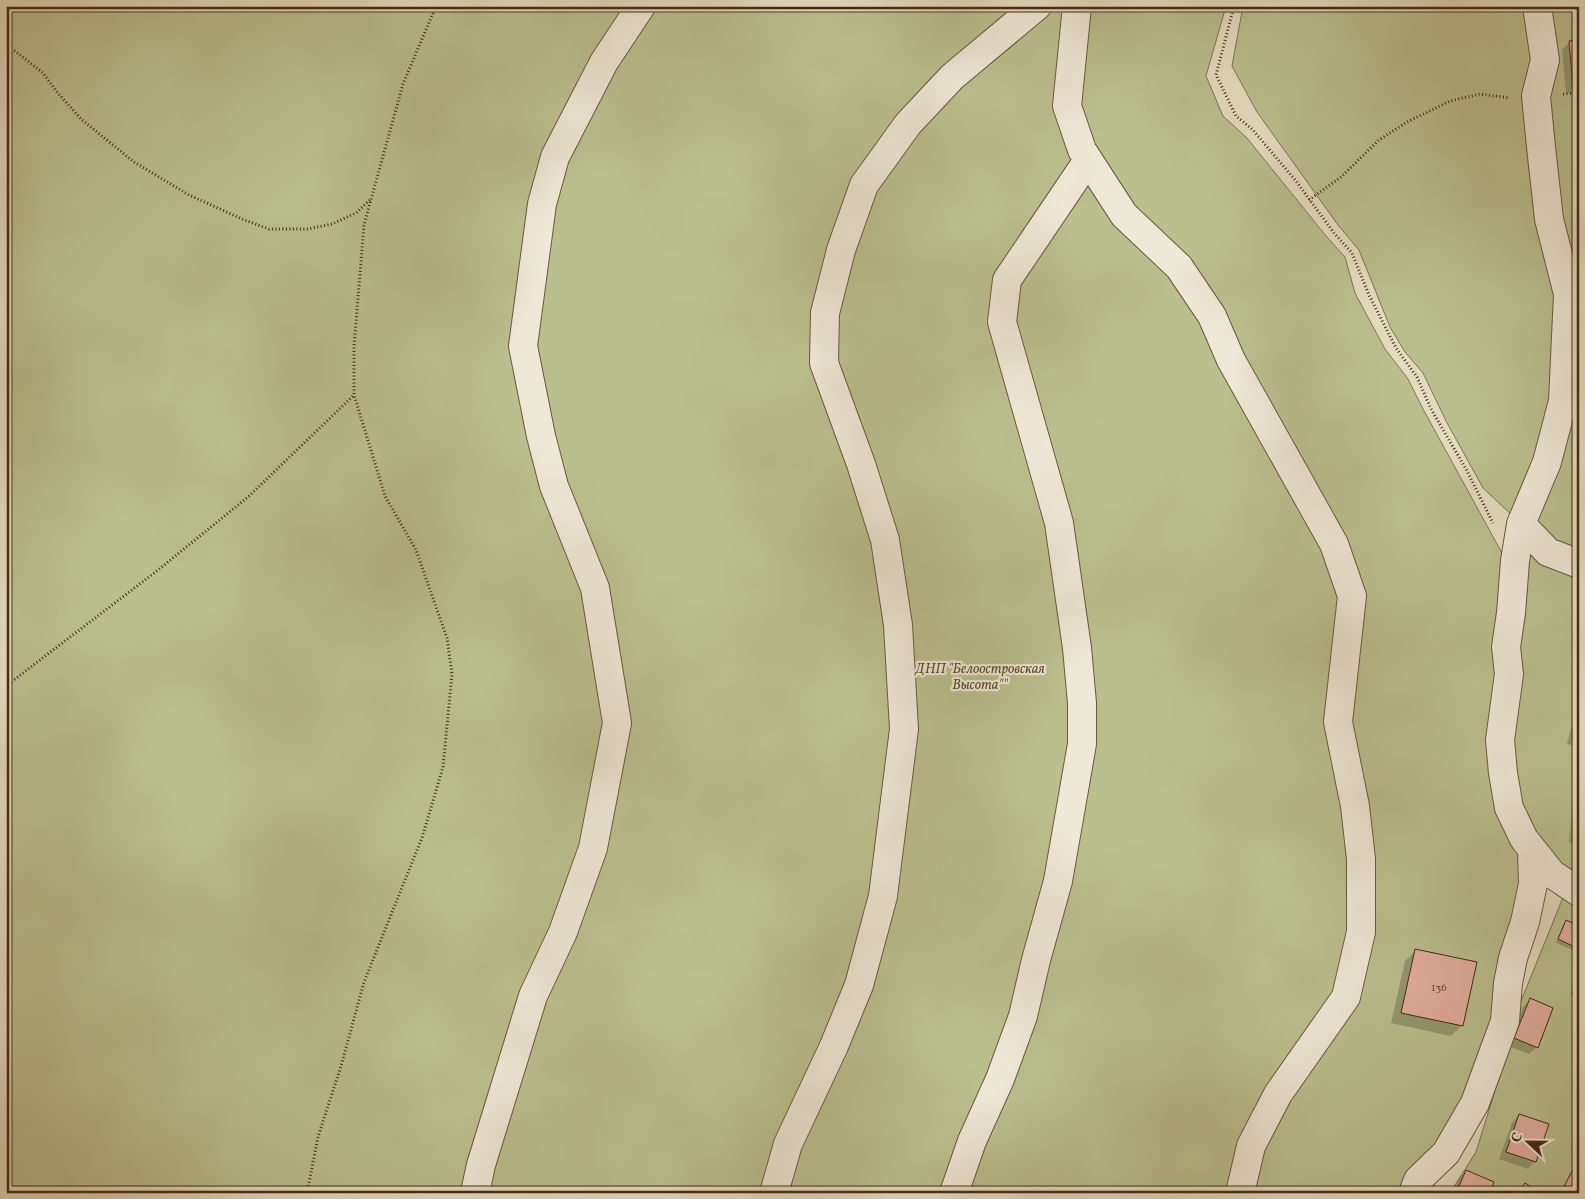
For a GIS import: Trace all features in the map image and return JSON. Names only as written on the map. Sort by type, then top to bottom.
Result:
[{"type":"street","points":[[475,1193],[481,1165],[533,996],[563,932],[593,848],[617,722],[596,588],[554,486],[541,436],[523,346],[542,204],[555,157],[604,62],[641,6]]},
{"type":"street","points":[[774,1193],[788,1144],[834,1046],[858,986],[883,896],[904,729],[898,625],[885,540],[862,464],[824,363],[825,313],[840,250],[864,184],[908,124],[952,77],[1037,6]]},
{"type":"street","points":[[1077,6],[1067,106],[1082,150],[1124,215],[1179,267],[1212,316],[1231,360],[1334,544],[1352,596],[1338,722],[1355,806],[1361,859],[1361,932],[1346,997],[1278,1094],[1251,1146],[1240,1193]]},
{"type":"street","points":[[1537,6],[1545,60],[1536,96],[1549,219],[1568,294],[1563,401],[1547,462],[1521,524],[1512,613],[1506,647],[1509,674],[1500,740],[1509,808],[1524,839],[1552,874],[1579,892]]},
{"type":"street","points":[[954,1193],[972,1142],[1000,1080],[1023,1016],[1058,881],[1082,744],[1082,703],[1077,648],[1059,523],[1002,322],[1007,280],[1088,160]]},
{"type":"street","points":[[1521,524],[1548,552],[1579,564]]},
{"type":"street","points":[[1413,1193],[1418,1180],[1446,1153],[1475,1103],[1506,1021],[1508,983],[1513,958],[1525,922],[1533,884],[1532,850]]},
{"type":"path","points":[[307,1193],[318,1137],[341,1066],[364,982],[422,838],[443,767],[452,674],[447,638],[416,550],[385,496],[354,395],[354,347],[363,234],[403,84],[436,6]]},
{"type":"path","points":[[1234,6],[1216,75],[1236,116],[1254,132],[1296,181],[1352,253],[1369,295],[1396,348],[1417,377],[1431,408],[1466,469],[1488,514],[1516,561]]},
{"type":"path","points":[[6,44],[43,73],[81,119],[134,162],[189,195],[242,219],[269,229],[308,229],[332,224],[356,213],[371,199]]},
{"type":"path","points":[[1309,200],[1341,177],[1379,140],[1407,122],[1450,101],[1480,94],[1513,98],[1536,96]]},
{"type":"path","points":[[6,686],[158,570],[248,497],[354,395]]},
{"type":"green space","name":"ДНП \"Белоостровская Высота\"\"","points":[[6,6],[1226,6],[1206,76],[1223,116],[1247,138],[1345,257],[1355,293],[1385,349],[1408,379],[1508,564],[1501,649],[1528,881],[1471,1102],[1406,1193],[6,1193]]},
{"type":"green space","points":[[1243,6],[1579,6],[1579,1193],[1450,1193],[1476,1152],[1498,1081],[1502,1048],[1568,885],[1509,808],[1521,524],[1483,488],[1446,421],[1423,373],[1405,352],[1390,327],[1359,250],[1338,225],[1257,112],[1232,66]]},
{"type":"building","points":[[1579,40],[1579,86],[1573,86],[1569,41]]},
{"type":"building","points":[[1579,715],[1579,738],[1573,737]]},
{"type":"building","points":[[1579,802],[1579,837],[1576,836]]},
{"type":"building","points":[[1566,920],[1579,926],[1579,949],[1558,939]]},
{"type":"building","points":[[1415,949],[1477,962],[1463,1026],[1401,1013]]},
{"type":"building","points":[[1530,998],[1553,1008],[1538,1048],[1514,1038]]},
{"type":"building","points":[[1519,1114],[1549,1124],[1536,1162],[1506,1152]]},
{"type":"building","points":[[1466,1170],[1494,1182],[1490,1193],[1456,1193]]},
{"type":"building","points":[[1572,1171],[1579,1175],[1579,1193],[1561,1193]]},
{"type":"building","points":[[1525,1183],[1541,1193],[1518,1193]]}]
